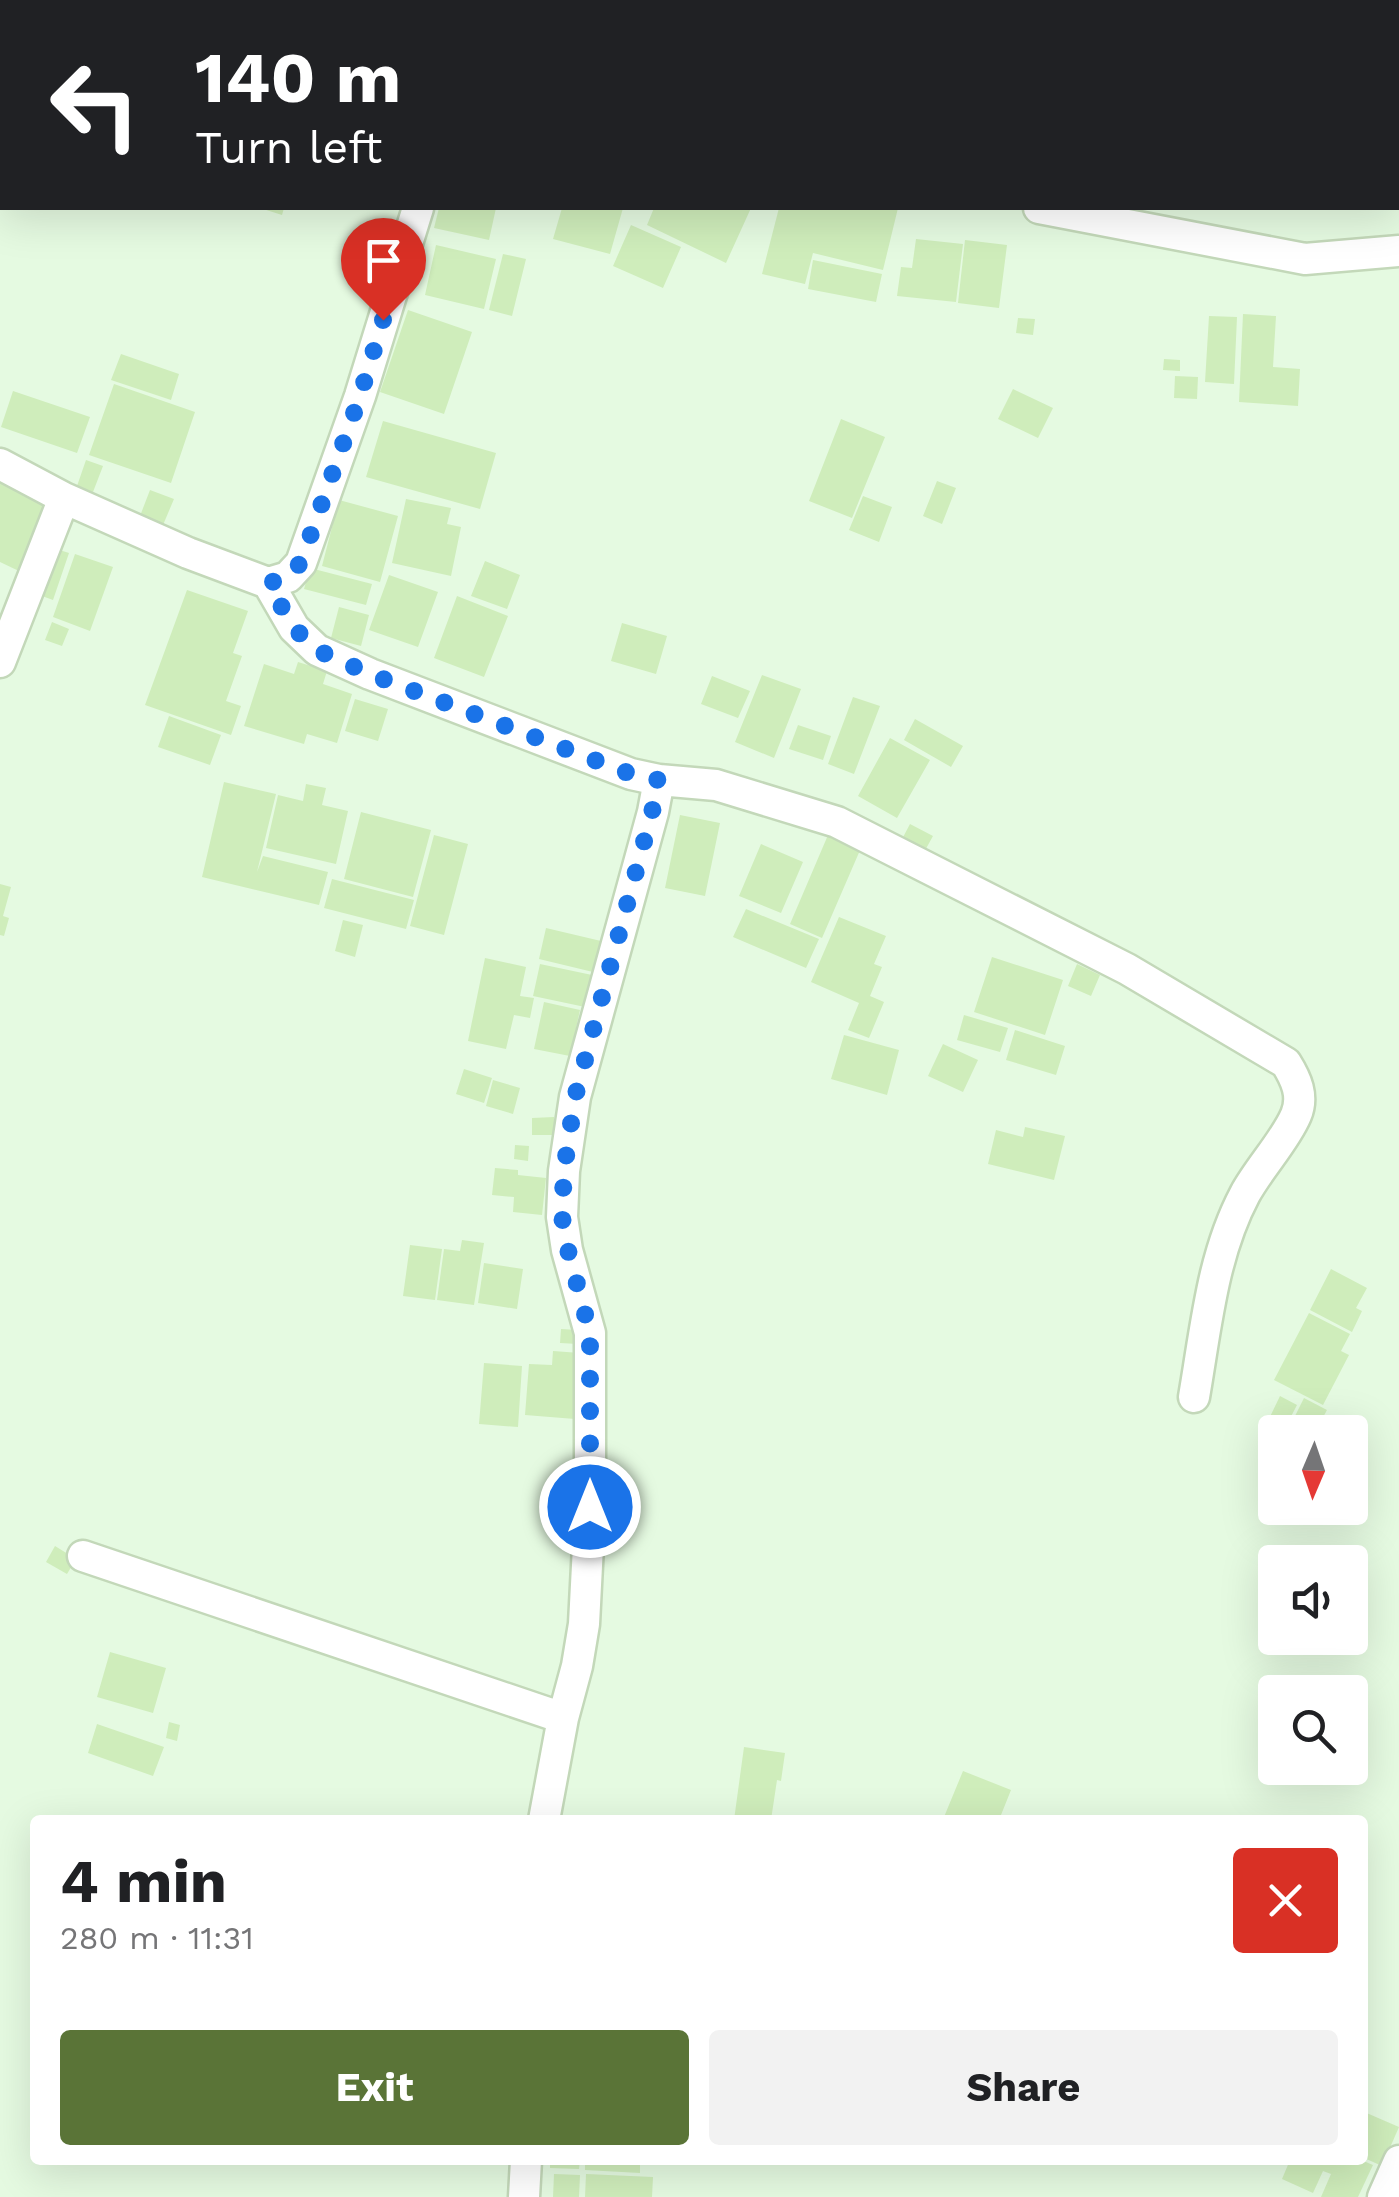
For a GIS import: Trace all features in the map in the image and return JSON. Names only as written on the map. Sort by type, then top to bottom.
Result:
[{"type":"street","points":[[0,464],[64,498],[188,553],[268,583],[288,578],[301,562],[360,396],[417,210]]},
{"type":"street","points":[[1049,210],[1305,259],[1399,251]]},
{"type":"street","points":[[0,662],[64,498]]},
{"type":"street","points":[[268,583],[294,628],[317,650],[631,774],[716,785],[837,822],[1127,969],[1286,1064],[1296,1080],[1296,1114],[1245,1194],[1219,1256],[1194,1397]]},
{"type":"street","points":[[545,1815],[584,1624],[590,1507],[590,1333],[562,1217],[564,1170],[575,1097],[659,780]]},
{"type":"street","points":[[83,1556],[563,1718]]},
{"type":"street","points":[[1383,2197],[1399,2160]]},
{"type":"street","points":[[524,2197],[526,2165]]},
{"type":"building","points":[[438,210],[496,210],[489,240],[434,228]]},
{"type":"building","points":[[561,210],[622,210],[610,254],[553,239]]},
{"type":"building","points":[[653,210],[750,210],[726,263],[647,225]]},
{"type":"building","points":[[778,210],[898,210],[883,270],[813,253],[805,284],[762,274]]},
{"type":"building","points":[[631,225],[681,247],[663,288],[613,266]]},
{"type":"building","points":[[916,239],[963,244],[956,302],[897,296],[901,267],[912,268]]},
{"type":"building","points":[[965,240],[1007,245],[999,308],[958,303]]},
{"type":"building","points":[[436,245],[496,259],[484,309],[425,295]]},
{"type":"building","points":[[503,254],[526,259],[512,316],[489,310]]},
{"type":"building","points":[[813,260],[882,274],[876,302],[808,289]]},
{"type":"building","points":[[408,310],[472,332],[444,414],[380,392]]},
{"type":"building","points":[[1243,314],[1276,316],[1273,367],[1300,369],[1298,406],[1239,402]]},
{"type":"building","points":[[1209,316],[1237,317],[1234,384],[1205,382]]},
{"type":"building","points":[[1018,318],[1035,319],[1033,335],[1016,333]]},
{"type":"building","points":[[121,354],[179,374],[171,400],[111,380]]},
{"type":"building","points":[[1164,359],[1180,360],[1180,371],[1163,370]]},
{"type":"building","points":[[1175,376],[1198,377],[1197,399],[1174,398]]},
{"type":"building","points":[[114,384],[195,412],[171,483],[89,455]]},
{"type":"building","points":[[1013,389],[1053,408],[1038,438],[998,419]]},
{"type":"building","points":[[13,391],[90,417],[77,453],[1,427]]},
{"type":"building","points":[[841,419],[885,437],[852,518],[809,501]]},
{"type":"building","points":[[383,421],[496,453],[480,509],[366,477]]},
{"type":"building","points":[[86,460],[103,466],[93,492],[77,486]]},
{"type":"building","points":[[0,479],[55,506],[21,572],[0,562]]},
{"type":"building","points":[[937,481],[956,488],[942,524],[923,516]]},
{"type":"building","points":[[150,490],[174,499],[163,525],[140,516]]},
{"type":"building","points":[[863,496],[892,507],[879,542],[849,530]]},
{"type":"building","points":[[406,499],[451,508],[447,524],[461,527],[451,576],[392,563]]},
{"type":"building","points":[[339,500],[398,516],[380,582],[322,566]]},
{"type":"building","points":[[47,546],[69,553],[53,600],[31,592]]},
{"type":"building","points":[[75,554],[113,567],[90,631],[53,617]]},
{"type":"building","points":[[485,561],[520,575],[507,609],[471,596]]},
{"type":"building","points":[[310,568],[372,584],[366,605],[304,589]]},
{"type":"building","points":[[389,575],[438,592],[418,647],[369,630]]},
{"type":"building","points":[[187,590],[248,611],[233,653],[242,656],[226,701],[241,706],[231,735],[145,705]]},
{"type":"building","points":[[457,596],[508,616],[484,677],[434,658]]},
{"type":"building","points":[[339,607],[369,615],[361,646],[331,638]]},
{"type":"building","points":[[52,622],[69,629],[62,646],[45,640]]},
{"type":"building","points":[[622,623],[667,636],[656,674],[611,661]]},
{"type":"building","points":[[298,662],[327,671],[323,684],[352,694],[337,743],[307,734],[304,744],[244,726],[264,664],[294,674]]},
{"type":"building","points":[[762,675],[801,689],[774,758],[735,742]]},
{"type":"building","points":[[712,676],[750,691],[738,718],[701,704]]},
{"type":"building","points":[[853,697],[880,706],[854,774],[828,764]]},
{"type":"building","points":[[355,699],[388,709],[378,741],[345,731]]},
{"type":"building","points":[[169,716],[221,735],[210,765],[158,747]]},
{"type":"building","points":[[915,719],[963,746],[951,767],[904,740]]},
{"type":"building","points":[[798,725],[831,736],[823,760],[789,749]]},
{"type":"building","points":[[890,738],[930,760],[897,818],[858,796]]},
{"type":"building","points":[[224,782],[276,794],[257,872],[263,856],[328,872],[319,905],[202,877]]},
{"type":"building","points":[[306,784],[326,788],[322,805],[348,811],[336,864],[266,848],[278,795],[303,801]]},
{"type":"building","points":[[361,812],[431,830],[413,897],[344,879]]},
{"type":"building","points":[[680,815],[720,823],[705,896],[665,888]]},
{"type":"building","points":[[910,824],[933,836],[923,854],[901,841]]},
{"type":"building","points":[[831,828],[864,841],[822,938],[790,924]]},
{"type":"building","points":[[434,835],[468,844],[444,935],[410,926]]},
{"type":"building","points":[[761,844],[803,862],[781,913],[739,896]]},
{"type":"building","points":[[332,879],[414,900],[406,929],[324,908]]},
{"type":"building","points":[[0,884],[11,887],[3,916],[9,918],[4,936],[0,935]]},
{"type":"building","points":[[746,909],[819,939],[806,968],[733,937]]},
{"type":"building","points":[[839,917],[886,936],[874,964],[882,967],[870,996],[884,1002],[869,1038],[848,1030],[859,1003],[811,982]]},
{"type":"building","points":[[343,920],[363,925],[355,957],[335,951]]},
{"type":"building","points":[[546,928],[601,941],[593,972],[539,959]]},
{"type":"building","points":[[992,957],[1063,980],[1045,1035],[974,1012]]},
{"type":"building","points":[[485,958],[526,967],[520,996],[534,998],[530,1018],[514,1015],[506,1049],[468,1041]]},
{"type":"building","points":[[540,964],[592,975],[585,1007],[533,996]]},
{"type":"building","points":[[1077,964],[1100,975],[1091,996],[1068,986]]},
{"type":"building","points":[[544,1002],[580,1010],[570,1056],[534,1049]]},
{"type":"building","points":[[964,1015],[1008,1028],[1000,1052],[957,1040]]},
{"type":"building","points":[[1015,1030],[1065,1046],[1056,1075],[1006,1060]]},
{"type":"building","points":[[844,1035],[899,1050],[887,1095],[831,1079]]},
{"type":"building","points":[[943,1044],[978,1060],[963,1092],[928,1076]]},
{"type":"building","points":[[464,1069],[492,1078],[484,1103],[456,1094]]},
{"type":"building","points":[[493,1080],[520,1088],[513,1114],[486,1106]]},
{"type":"building","points":[[554,1117],[554,1135],[532,1135],[532,1118]]},
{"type":"building","points":[[1025,1127],[1065,1136],[1054,1180],[988,1164],[996,1130],[1023,1137]]},
{"type":"building","points":[[515,1145],[529,1146],[528,1161],[514,1159]]},
{"type":"building","points":[[495,1168],[546,1178],[542,1215],[513,1212],[514,1197],[492,1195]]},
{"type":"building","points":[[462,1240],[484,1243],[474,1305],[437,1300],[444,1249],[460,1251]]},
{"type":"building","points":[[410,1245],[442,1249],[435,1300],[403,1296]]},
{"type":"building","points":[[484,1263],[523,1269],[517,1309],[478,1303]]},
{"type":"building","points":[[1331,1269],[1367,1288],[1356,1308],[1362,1311],[1352,1332],[1310,1310]]},
{"type":"building","points":[[1309,1313],[1350,1334],[1341,1351],[1349,1355],[1323,1405],[1274,1380]]},
{"type":"building","points":[[561,1329],[578,1330],[578,1344],[560,1343]]},
{"type":"building","points":[[553,1351],[580,1353],[575,1419],[525,1415],[529,1364],[552,1365]]},
{"type":"building","points":[[484,1363],[522,1366],[518,1427],[479,1424]]},
{"type":"building","points":[[1280,1396],[1297,1405],[1292,1415],[1271,1415]]},
{"type":"building","points":[[1304,1398],[1327,1410],[1324,1415],[1296,1415]]},
{"type":"building","points":[[55,1546],[76,1559],[67,1574],[46,1562]]},
{"type":"building","points":[[110,1652],[166,1668],[153,1713],[97,1697]]},
{"type":"building","points":[[169,1722],[180,1725],[177,1741],[166,1738]]},
{"type":"building","points":[[97,1724],[164,1747],[153,1776],[88,1753]]},
{"type":"building","points":[[744,1747],[785,1753],[772,1815],[735,1815]]},
{"type":"building","points":[[963,1771],[1011,1790],[1001,1815],[945,1815]]},
{"type":"building","points":[[1368,2114],[1399,2127],[1382,2166],[1368,2160]]},
{"type":"building","points":[[550,2165],[579,2165],[579,2169]]},
{"type":"building","points":[[585,2165],[640,2165],[640,2173],[585,2170]]},
{"type":"building","points":[[1288,2165],[1373,2165],[1358,2197],[1321,2197],[1331,2174],[1323,2171],[1313,2193],[1282,2179]]},
{"type":"building","points":[[554,2174],[580,2175],[579,2197],[553,2197]]},
{"type":"building","points":[[586,2174],[653,2177],[652,2197],[585,2197]]},
{"type":"route","points":[[383,320],[301,562],[288,578],[268,583],[294,628],[317,650],[370,674],[631,774],[659,780],[575,1097],[564,1170],[562,1217],[590,1333],[590,1507]]}]
